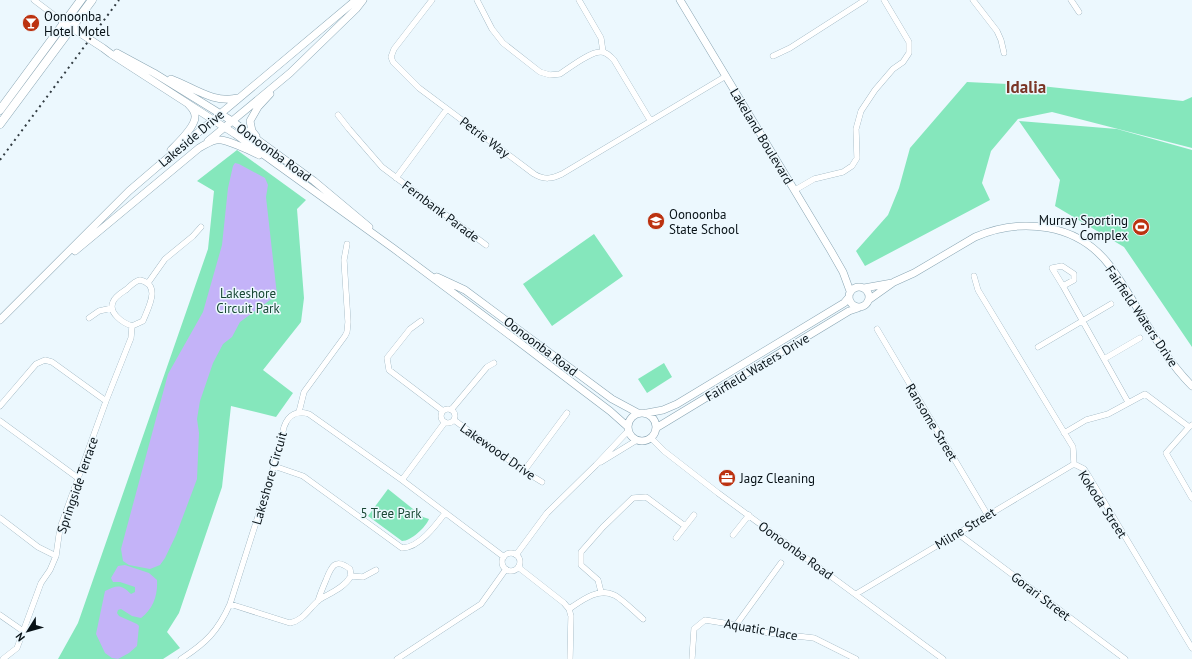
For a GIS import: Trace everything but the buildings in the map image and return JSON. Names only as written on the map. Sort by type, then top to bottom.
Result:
[{"type":"main road","points":[[0,110],[81,0]]},
{"type":"main road","points":[[0,124],[92,0]]},
{"type":"street","points":[[34,0],[64,22]]},
{"type":"street","name":"Lakeside Drive","points":[[0,320],[129,192],[356,0]]},
{"type":"street","name":"Lakeside Drive","points":[[35,285],[290,73],[363,0]]},
{"type":"street","name":"Petrie Way","points":[[432,0],[394,49],[391,57],[393,62],[412,82],[447,109],[534,174],[545,178],[562,174],[650,120],[726,76]]},
{"type":"street","points":[[477,0],[492,29],[503,43],[540,72],[545,74],[560,74],[592,54],[603,52],[610,56],[614,60],[650,120]]},
{"type":"street","points":[[580,0],[602,38],[603,52]]},
{"type":"street","name":"Lakeland Boulevard","points":[[680,0],[843,272],[850,294]]},
{"type":"street","points":[[773,56],[790,48],[865,0]]},
{"type":"street","points":[[795,190],[814,179],[843,172],[852,166],[857,158],[856,128],[861,111],[875,90],[893,69],[903,62],[909,53],[909,42],[884,0]]},
{"type":"street","points":[[973,0],[997,31],[1004,53]]},
{"type":"street","points":[[1072,0],[1079,12]]},
{"type":"street","name":"Oonoonba Road","points":[[64,22],[111,54],[225,126],[423,270],[610,411],[628,429]]},
{"type":"street","name":"Oonoonba Road","points":[[103,48],[112,50],[134,63],[154,72],[232,121],[320,186],[393,248]]},
{"type":"street","points":[[154,72],[180,82],[207,96],[224,100],[230,100],[242,96]]},
{"type":"street","points":[[261,142],[252,130],[250,121],[258,107],[290,73]]},
{"type":"street","points":[[157,167],[191,128],[195,120],[196,115],[187,102]]},
{"type":"street","name":"Fernbank Parade","points":[[396,178],[447,109]]},
{"type":"street","name":"Fernbank Parade","points":[[338,114],[377,162],[396,178],[486,245]]},
{"type":"street","name":"Lakeside Drive","points":[[199,148],[220,139],[253,152],[283,168]]},
{"type":"street","name":"Fairfield Waters Drive","points":[[870,299],[894,282],[914,273],[975,237],[998,228],[1015,226],[1047,227],[1088,245],[1109,265],[1155,339],[1192,386]]},
{"type":"street","points":[[148,283],[165,259],[193,236],[201,227]]},
{"type":"street","points":[[347,244],[344,260],[348,322],[347,332],[342,342],[304,392],[300,412],[309,414],[402,480],[504,557]]},
{"type":"street","name":"Oonoonba Road","points":[[423,270],[465,290],[612,399],[638,413]]},
{"type":"street","name":"Lakeland Boulevard","points":[[843,272],[861,287]]},
{"type":"street","name":"Kokoda Street","points":[[974,276],[978,290],[1074,450],[1074,464],[1084,469],[1088,475],[1192,648]]},
{"type":"street","points":[[140,280],[148,283],[152,287],[152,299],[143,321],[132,326],[127,325],[114,314],[112,308],[112,302],[115,298],[137,281],[140,280]]},
{"type":"street","name":"Fairfield Waters Drive","points":[[861,287],[894,282]]},
{"type":"street","points":[[1063,286],[1128,402]]},
{"type":"street","points":[[856,287],[861,287],[868,292],[870,299],[864,306],[858,308],[852,305],[850,294],[856,287]]},
{"type":"street","name":"Fairfield Waters Drive","points":[[647,413],[663,410],[677,404],[844,303],[850,294]]},
{"type":"street","points":[[1038,347],[1111,304]]},
{"type":"street","points":[[89,318],[99,311],[112,308]]},
{"type":"street","name":"Fairfield Waters Drive","points":[[656,428],[849,311],[858,308]]},
{"type":"street","points":[[421,321],[410,329],[387,358],[389,370],[443,411]]},
{"type":"street","name":"Springside Terrace","points":[[3,659],[16,648],[41,583],[50,570],[56,556],[60,528],[106,401],[132,338],[132,326]]},
{"type":"street","name":"Ransome Street","points":[[876,329],[988,514]]},
{"type":"street","points":[[1104,359],[1140,338]]},
{"type":"street","points":[[0,406],[36,364],[45,360],[52,362],[106,401]]},
{"type":"street","points":[[452,410],[487,367],[494,363]]},
{"type":"street","points":[[1064,433],[1086,420],[1108,414],[1145,394],[1190,426],[1166,453],[1192,498]]},
{"type":"street","points":[[443,411],[447,409],[452,410]]},
{"type":"street","points":[[402,480],[445,422],[454,420],[455,416],[452,410]]},
{"type":"street","points":[[443,411],[441,415],[445,422]]},
{"type":"street","name":"Lakeshore Circuit","points":[[182,659],[208,639],[218,628],[230,604],[274,466],[286,421],[290,416],[300,412]]},
{"type":"street","points":[[524,472],[567,413]]},
{"type":"street","points":[[516,555],[548,513],[596,465],[628,429],[630,418],[638,413],[647,413],[654,419],[656,428],[654,436],[641,441],[633,438],[628,429]]},
{"type":"street","points":[[0,420],[78,478]]},
{"type":"street","name":"Lakewood Drive","points":[[454,420],[524,472],[542,482]]},
{"type":"street","name":"Oonoonba Road","points":[[651,438],[664,451],[943,659]]},
{"type":"street","points":[[596,465],[637,440]]},
{"type":"street","name":"Milne Street","points":[[856,594],[1074,464]]},
{"type":"street","points":[[274,466],[303,476],[402,548],[410,546],[425,536],[445,513]]},
{"type":"street","points":[[601,592],[598,580],[581,565],[581,552],[602,527],[633,498],[646,497],[685,526]]},
{"type":"street","points":[[676,538],[694,515]]},
{"type":"street","points":[[733,535],[749,515]]},
{"type":"street","points":[[0,518],[38,547],[56,556]]},
{"type":"street","name":"Gorari Street","points":[[957,533],[1125,659]]},
{"type":"street","points":[[511,553],[516,555],[520,559],[518,567],[514,570],[506,569],[502,562],[504,557],[511,553]]},
{"type":"street","points":[[230,604],[290,623],[296,622],[303,617],[318,601],[347,583],[351,576],[350,569],[344,564],[337,563],[331,566],[318,601]]},
{"type":"street","points":[[736,625],[781,563]]},
{"type":"street","points":[[518,567],[564,603],[569,609],[571,616],[570,659]]},
{"type":"street","points":[[398,659],[481,604],[506,569]]},
{"type":"street","points":[[351,576],[363,577],[376,570]]},
{"type":"street","points":[[569,609],[586,598],[601,592],[614,594],[643,619]]},
{"type":"street","points":[[0,615],[23,631]]},
{"type":"street","name":"Aquatic Place","points":[[692,659],[694,629],[705,620],[736,625],[761,632],[814,638],[856,659]]},
{"type":"green space","points":[[967,82],[1031,85],[1183,101],[1192,97],[1192,148],[1052,112],[1018,119],[991,151],[982,183],[990,200],[865,266],[856,251],[888,215],[899,188],[910,148]]},
{"type":"green space","name":"Murray Sporting Complex","points":[[1019,121],[1117,129],[1192,150],[1192,347],[1124,247],[1055,206],[1060,180]]},
{"type":"green space","name":"Lakeshore Circuit Park","points":[[237,150],[306,200],[297,209],[304,298],[301,322],[263,370],[293,393],[276,417],[231,406],[222,487],[179,613],[167,632],[180,648],[163,659],[58,659],[78,623],[208,249],[214,191],[197,181]]},
{"type":"green space","points":[[594,234],[623,276],[552,326],[523,284]]},
{"type":"green space","points":[[664,363],[672,377],[647,393],[638,379]]},
{"type":"green space","name":"5 Tree Park","points":[[388,489],[423,517],[429,519],[425,526],[410,539],[402,541],[368,516]]},
{"type":"shaded area","points":[[235,163],[265,178],[268,185],[266,197],[277,295],[240,322],[232,337],[223,344],[213,363],[200,401],[197,419],[199,433],[197,479],[176,535],[165,558],[160,565],[150,569],[129,565],[123,561],[121,549],[168,374],[203,312],[222,245],[228,188]]},
{"type":"shaded area","points":[[125,565],[149,573],[157,580],[157,591],[152,606],[141,618],[132,616],[121,609],[118,610],[117,613],[119,616],[139,626],[137,646],[129,653],[118,659],[112,658],[105,653],[96,634],[105,591],[119,586],[131,594],[135,592],[135,587],[120,582],[113,582],[111,578],[118,566]]},
{"type":"railway","points":[[0,160],[119,0]]},
{"type":"place","name":"Oonoonba Hotel Motel","points":[[31,23]]},
{"type":"place","name":"Oonoonba State School","points":[[656,221]]},
{"type":"place","name":"Murray Sporting Complex","points":[[1141,227]]},
{"type":"place","name":"Jagz Cleaning","points":[[727,478]]},
{"type":"district","name":"Idalia","points":[[1026,87]]}]
